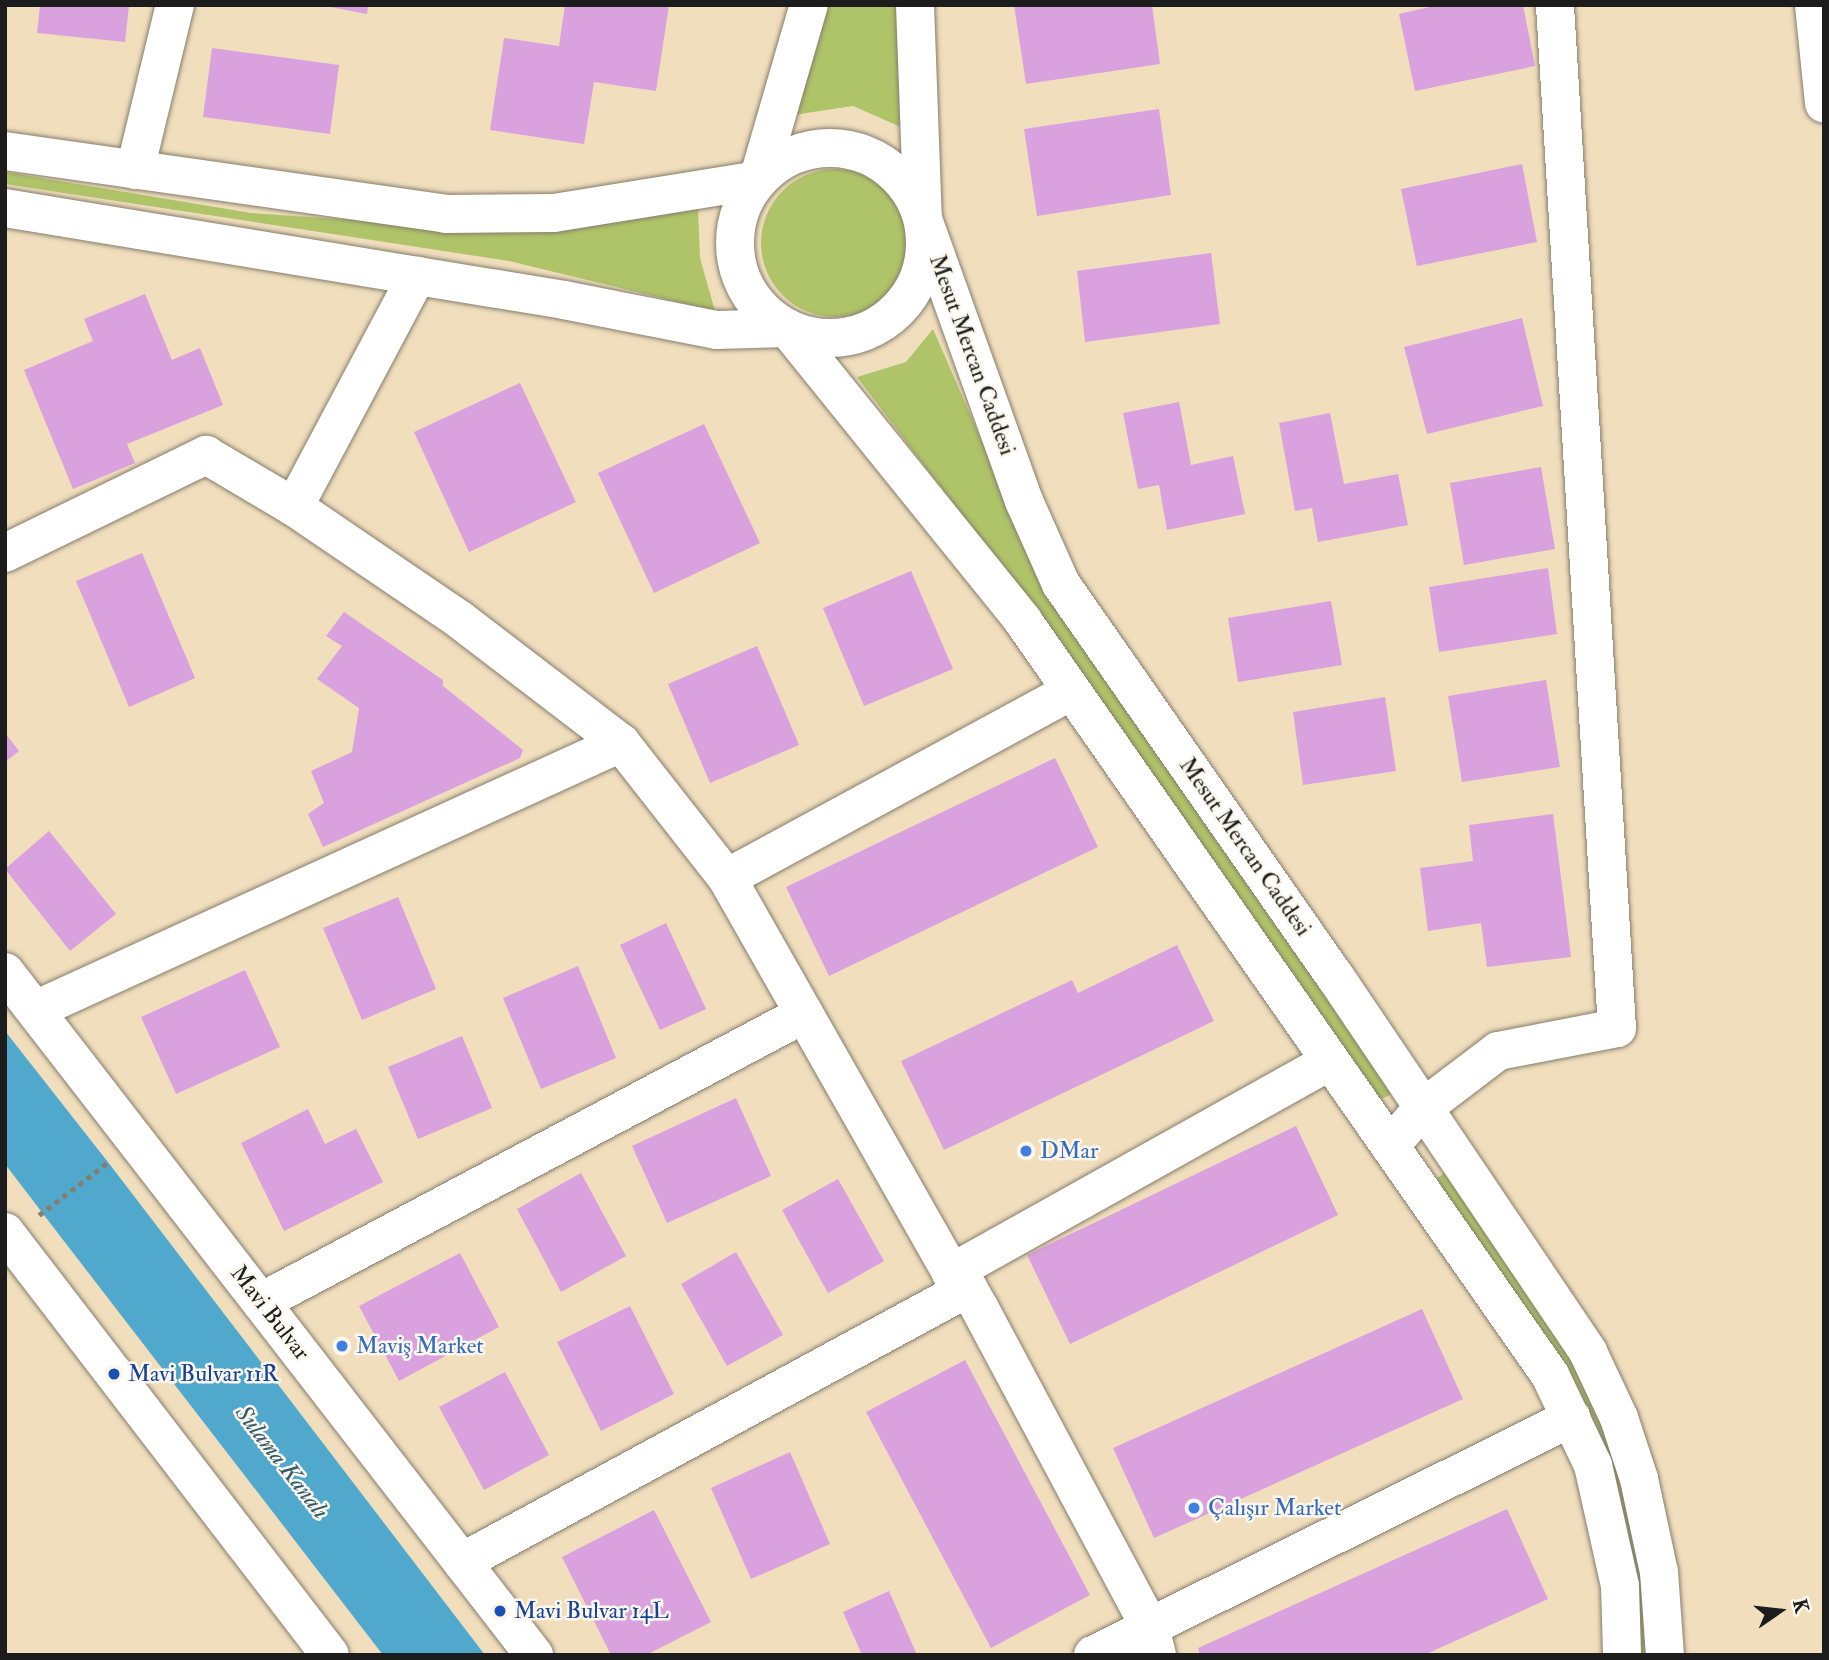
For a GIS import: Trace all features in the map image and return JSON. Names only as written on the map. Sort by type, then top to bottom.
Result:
[{"type":"main road","points":[[135,170],[175,5]]},
{"type":"main road","points":[[758,180],[809,5]]},
{"type":"main road","name":"Mesut Mercan Caddesi","points":[[915,5],[923,219],[1024,501],[1060,584],[1423,1108],[1588,1352],[1619,1418],[1639,1479],[1659,1572],[1665,1655]]},
{"type":"main road","points":[[1390,1146],[1423,1108],[1498,1051],[1617,1028],[1555,5]]},
{"type":"main road","points":[[1814,5],[1824,103]]},
{"type":"main road","points":[[5,208],[417,276],[717,330],[787,328],[817,338],[848,337],[886,320],[902,307],[918,281],[926,250],[923,219],[912,191],[892,169],[867,154],[838,147],[808,149],[780,161],[758,180],[742,204],[735,232],[736,261],[746,289],[764,311],[787,328],[1023,621],[1550,1375],[1593,1465],[1620,1586],[1622,1655]]},
{"type":"main road","points":[[5,151],[445,214],[511,216],[758,180]]},
{"type":"main road","points":[[294,507],[417,276]]},
{"type":"main road","points":[[5,553],[206,455],[294,507],[460,620],[621,743],[727,878],[959,1280],[1154,1641]]},
{"type":"main road","points":[[727,878],[1072,691]]},
{"type":"main road","points":[[35,1010],[621,743]]},
{"type":"main road","name":"Mavi Bulvar","points":[[5,972],[534,1655]]},
{"type":"main road","points":[[261,1302],[804,1014]]},
{"type":"main road","points":[[463,1562],[959,1280],[1330,1061]]},
{"type":"main road","points":[[12,1230],[330,1655]]},
{"type":"main road","points":[[1093,1655],[1154,1641],[1570,1418]]},
{"type":"path","points":[[12,1230],[111,1159]]},
{"type":"green space","points":[[829,5],[899,5],[903,128],[853,106],[793,115]]},
{"type":"green space","points":[[835,169],[863,174],[888,190],[904,215],[909,243],[904,271],[888,296],[863,312],[835,317],[807,312],[782,296],[766,271],[761,243],[766,215],[782,190],[807,174]]},
{"type":"green space","points":[[5,172],[251,213],[514,231],[698,207],[700,258],[715,311],[509,261],[5,184]]},
{"type":"green space","points":[[933,329],[1053,605],[1397,1092],[1379,1100],[1038,615],[857,377],[906,362]]},
{"type":"green space","points":[[1449,1170],[1576,1369],[1619,1460],[1646,1585],[1648,1655],[1637,1655],[1636,1587],[1434,1180]]},
{"type":"water","name":"Sulama Kanalı","points":[[5,1031],[485,1655],[383,1655],[57,1232],[5,1164]]},
{"type":"building","points":[[40,5],[129,5],[125,42],[37,33]]},
{"type":"building","points":[[320,5],[368,5],[367,14]]},
{"type":"building","points":[[565,5],[669,5],[656,91],[594,82],[584,144],[490,130],[504,38],[559,46]]},
{"type":"building","points":[[1014,5],[1152,5],[1160,64],[1026,84]]},
{"type":"building","points":[[1438,5],[1523,5],[1535,66],[1415,91],[1399,14]]},
{"type":"building","points":[[212,48],[339,65],[330,134],[203,117]]},
{"type":"building","points":[[1159,109],[1171,195],[1037,216],[1024,129]]},
{"type":"building","points":[[1522,164],[1537,242],[1417,266],[1401,189]]},
{"type":"building","points":[[1211,253],[1220,324],[1085,342],[1077,271]]},
{"type":"building","points":[[145,294],[172,360],[200,348],[223,405],[127,444],[135,463],[73,489],[24,370],[93,341],[84,319]]},
{"type":"building","points":[[1522,318],[1543,406],[1427,434],[1404,347]]},
{"type":"building","points":[[520,383],[576,502],[469,552],[414,432]]},
{"type":"building","points":[[1179,402],[1191,465],[1233,456],[1245,514],[1167,530],[1159,485],[1138,489],[1123,413]]},
{"type":"building","points":[[1330,413],[1344,484],[1398,474],[1408,525],[1318,542],[1312,508],[1295,511],[1279,423]]},
{"type":"building","points":[[704,424],[760,543],[654,593],[598,473]]},
{"type":"building","points":[[1541,467],[1555,549],[1464,565],[1450,483]]},
{"type":"building","points":[[142,553],[195,678],[129,707],[76,581]]},
{"type":"building","points":[[1548,568],[1557,634],[1439,652],[1429,587]]},
{"type":"building","points":[[911,571],[953,669],[864,706],[823,608]]},
{"type":"building","points":[[1331,601],[1342,665],[1238,682],[1228,618]]},
{"type":"building","points":[[344,612],[443,680],[443,686],[523,750],[520,758],[323,847],[308,814],[324,803],[311,771],[352,752],[359,708],[317,679],[342,646],[326,636]]},
{"type":"building","points":[[757,646],[799,745],[710,783],[668,684]]},
{"type":"building","points":[[1546,680],[1560,767],[1462,782],[1448,696]]},
{"type":"building","points":[[1385,697],[1396,771],[1303,785],[1293,712]]},
{"type":"building","points":[[5,733],[19,751],[5,762]]},
{"type":"building","points":[[1055,758],[1098,847],[829,976],[786,887]]},
{"type":"building","points":[[1553,814],[1571,957],[1487,967],[1481,923],[1428,931],[1420,868],[1473,861],[1469,825]]},
{"type":"building","points":[[49,831],[116,914],[70,951],[5,869]]},
{"type":"building","points":[[398,897],[436,989],[362,1020],[323,928]]},
{"type":"building","points":[[666,923],[706,1009],[660,1030],[620,945]]},
{"type":"building","points":[[1177,945],[1214,1021],[944,1150],[901,1061],[1072,980],[1078,993]]},
{"type":"building","points":[[578,966],[616,1058],[541,1089],[503,998]]},
{"type":"building","points":[[245,970],[280,1047],[176,1094],[141,1017]]},
{"type":"building","points":[[462,1036],[492,1108],[418,1139],[388,1067]]},
{"type":"building","points":[[736,1098],[771,1176],[667,1223],[632,1146]]},
{"type":"building","points":[[308,1109],[325,1144],[356,1129],[383,1182],[284,1231],[241,1143]]},
{"type":"building","points":[[1296,1126],[1338,1215],[1070,1344],[1027,1255]]},
{"type":"building","points":[[581,1173],[626,1256],[561,1292],[517,1209]]},
{"type":"building","points":[[838,1179],[884,1261],[828,1293],[782,1210]]},
{"type":"building","points":[[736,1252],[783,1335],[727,1366],[681,1284]]},
{"type":"building","points":[[460,1253],[499,1327],[399,1381],[359,1306]]},
{"type":"building","points":[[630,1306],[674,1394],[601,1431],[557,1342]]},
{"type":"building","points":[[1422,1309],[1463,1399],[1154,1538],[1113,1448]]},
{"type":"building","points":[[965,1360],[1090,1595],[991,1648],[866,1412]]},
{"type":"building","points":[[505,1372],[549,1455],[484,1490],[439,1407]]},
{"type":"building","points":[[790,1452],[830,1544],[751,1579],[711,1488]]},
{"type":"building","points":[[1507,1509],[1548,1599],[1424,1655],[1200,1655],[1198,1648]]},
{"type":"building","points":[[654,1510],[711,1622],[646,1655],[611,1655],[562,1557]]},
{"type":"building","points":[[889,1591],[917,1655],[862,1655],[843,1612]]},
{"type":"place","name":"DMar","points":[[1026,1151]]},
{"type":"place","name":"Maviş Market","points":[[342,1346]]},
{"type":"place","name":"Mavi Bulvar 11R","points":[[114,1374]]},
{"type":"place","name":"Çalışır Market","points":[[1194,1508]]},
{"type":"place","name":"Mavi Bulvar 14L","points":[[500,1611]]}]
